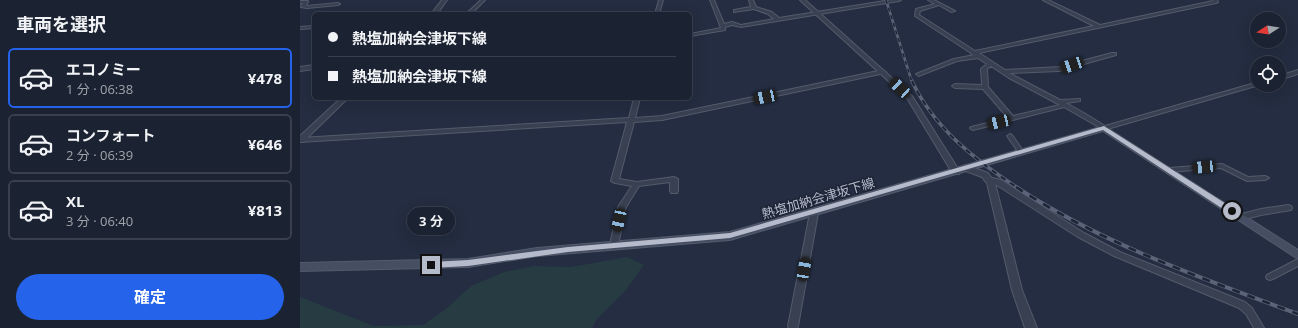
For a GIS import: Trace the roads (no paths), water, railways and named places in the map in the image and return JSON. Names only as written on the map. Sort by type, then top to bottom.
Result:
[{"type":"main road","name":"熱塩加納会津坂下線","points":[[300,267],[453,264],[537,252],[730,236],[956,172],[1104,128]]},
{"type":"main road","points":[[1104,128],[1298,255]]},
{"type":"street","points":[[436,12],[445,0]]},
{"type":"street","points":[[470,12],[483,0]]},
{"type":"street","points":[[658,12],[661,0]]},
{"type":"street","points":[[712,0],[723,26]]},
{"type":"street","points":[[751,0],[754,8]]},
{"type":"street","points":[[802,0],[883,72],[914,102],[956,172]]},
{"type":"street","points":[[692,35],[723,29],[723,26],[731,23],[741,26],[899,0]]},
{"type":"street","points":[[930,0],[953,11]]},
{"type":"street","points":[[1046,1],[1054,0]]},
{"type":"street","points":[[919,74],[976,54],[1098,26],[1216,2],[1215,0]]},
{"type":"street","points":[[1046,1],[1098,26]]},
{"type":"street","points":[[300,2],[306,2],[303,6],[307,7],[338,4]]},
{"type":"street","points":[[939,4],[921,9],[916,14],[1003,72],[1066,105],[1104,128],[1250,86]]},
{"type":"street","points":[[736,11],[754,8],[770,13],[778,20]]},
{"type":"street","points":[[300,28],[312,27]]},
{"type":"street","points":[[1003,72],[1059,69],[1114,54]]},
{"type":"street","points":[[990,64],[984,69],[985,87],[1012,119]]},
{"type":"street","points":[[300,69],[312,67]]},
{"type":"street","points":[[300,140],[662,118],[883,72]]},
{"type":"street","points":[[1286,76],[1298,72]]},
{"type":"street","points":[[955,86],[985,87]]},
{"type":"street","points":[[300,140],[343,100]]},
{"type":"street","points":[[637,100],[615,181],[637,184],[674,179],[674,191]]},
{"type":"street","points":[[1059,102],[1078,100]]},
{"type":"street","points":[[973,128],[1066,105]]},
{"type":"street","points":[[1010,136],[1022,152]]},
{"type":"street","points":[[1169,170],[1222,166],[1247,179],[1265,178]]},
{"type":"street","points":[[966,168],[985,175],[994,190],[1017,290],[1032,328]]},
{"type":"street","points":[[988,179],[998,182],[1081,235],[1117,254],[1242,305],[1249,311],[1259,328]]},
{"type":"street","points":[[614,245],[622,207],[637,184]]},
{"type":"street","points":[[1241,218],[1261,212],[1288,208]]},
{"type":"street","points":[[794,326],[814,212]]},
{"type":"street","points":[[1270,278],[1298,262]]},
{"type":"railway","points":[[886,0],[912,82]]},
{"type":"railway","points":[[912,81],[921,98],[932,113],[957,142],[1002,178],[1018,188]]},
{"type":"railway","points":[[1016,187],[1083,226],[1118,243],[1189,273],[1298,314]]}]
